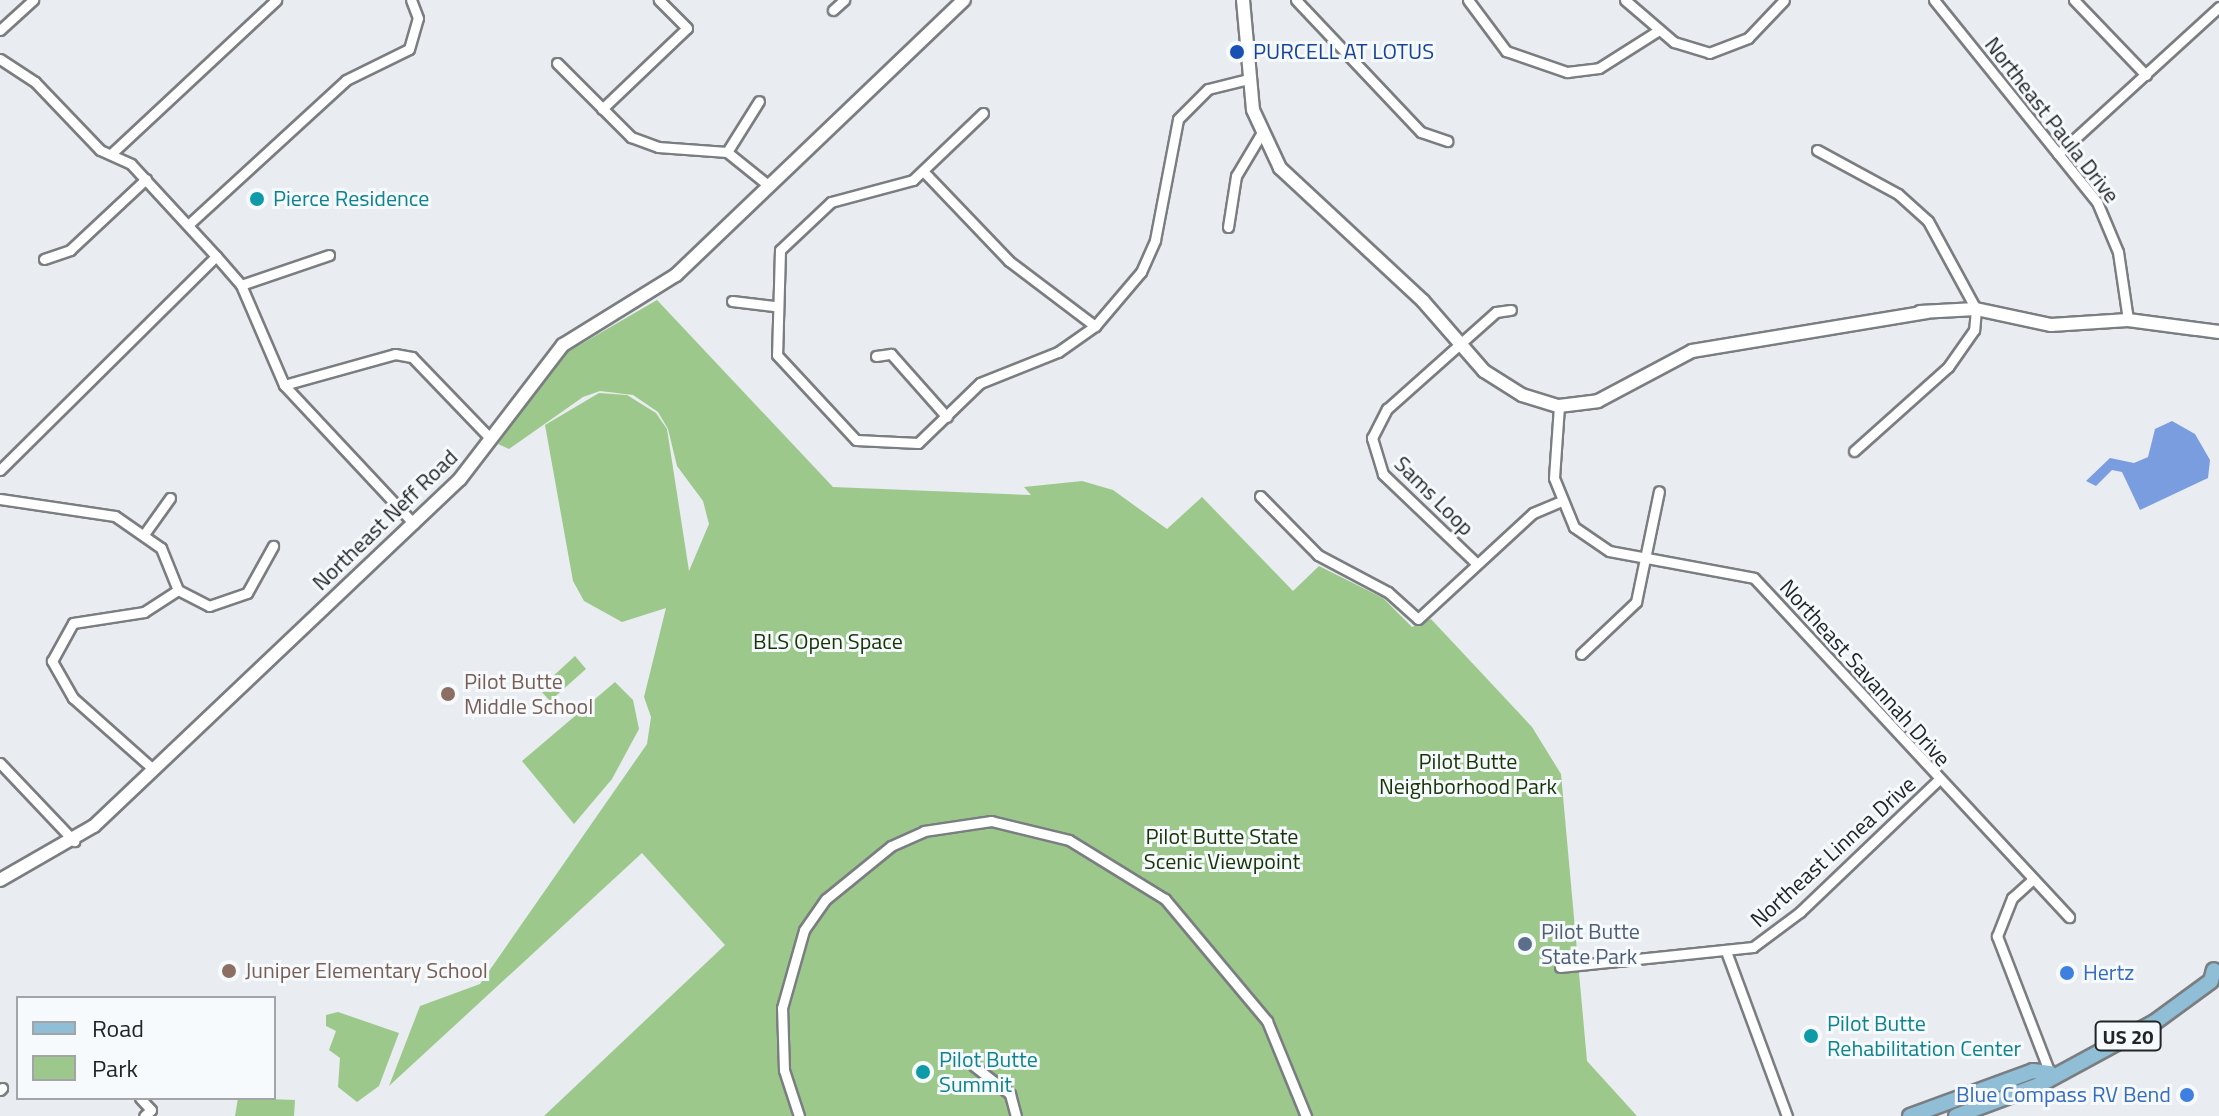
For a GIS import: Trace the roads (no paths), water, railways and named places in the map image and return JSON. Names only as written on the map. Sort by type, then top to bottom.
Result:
[{"type":"main road","name":"Northeast Neff Road","points":[[0,880],[74,841],[153,769],[414,524],[491,439],[563,345],[676,275],[964,0]]},
{"type":"main road","points":[[1243,0],[1248,79],[1261,134],[1291,183],[1502,386],[1559,406],[1615,395],[1692,351],[1927,312],[1976,309],[2051,325],[2128,320],[2219,332]]},
{"type":"main road","name":"US 20","points":[[1956,1116],[2039,1085],[2050,1073],[2182,1003],[2193,1004],[2217,973]]},
{"type":"main road","name":"US 20","points":[[1910,1116],[2033,1071],[2050,1073]]},
{"type":"street","points":[[0,30],[33,0]]},
{"type":"street","points":[[111,154],[276,0]]},
{"type":"street","points":[[188,225],[346,80],[409,49],[418,18],[411,0]]},
{"type":"street","points":[[602,109],[687,28],[659,0]]},
{"type":"street","points":[[833,10],[844,0]]},
{"type":"street","points":[[1296,0],[1421,132],[1447,141]]},
{"type":"street","points":[[1468,0],[1506,51],[1567,72],[1599,68],[1659,30]]},
{"type":"street","points":[[1625,0],[1659,30],[1690,50],[1728,49],[1784,0]]},
{"type":"street","name":"Northeast Paula Drive","points":[[1934,0],[2108,221],[2128,320]]},
{"type":"street","points":[[2074,0],[2146,75]]},
{"type":"street","points":[[2058,154],[2218,8],[2208,0]]},
{"type":"street","points":[[0,59],[111,154],[146,179],[216,256],[241,285],[284,385],[414,524]]},
{"type":"street","points":[[557,63],[602,109],[647,145],[727,152],[768,185]]},
{"type":"street","points":[[983,113],[924,172],[885,192],[831,202],[780,250],[774,306],[782,366],[844,433],[901,446],[926,438],[980,383],[1058,352],[1095,326],[1141,272],[1155,240],[1178,119],[1208,89],[1248,79]]},
{"type":"street","points":[[727,152],[759,101]]},
{"type":"street","points":[[1228,227],[1236,176],[1261,134]]},
{"type":"street","points":[[1817,150],[1898,194],[1928,221],[1976,309],[1974,330],[1948,367],[1854,451]]},
{"type":"street","points":[[924,172],[1009,261],[1095,326]]},
{"type":"street","points":[[44,259],[70,250],[146,179]]},
{"type":"street","points":[[241,285],[329,255]]},
{"type":"street","points":[[0,470],[216,256]]},
{"type":"street","points":[[732,301],[774,306]]},
{"type":"street","points":[[1460,345],[1496,312],[1511,310]]},
{"type":"street","name":"Sams Loop","points":[[1460,345],[1387,409],[1375,428],[1373,455],[1476,563]]},
{"type":"street","points":[[284,385],[395,354],[412,357],[491,439]]},
{"type":"street","points":[[876,356],[891,354],[947,417]]},
{"type":"street","points":[[1260,496],[1318,555],[1388,592],[1418,619],[1533,513],[1559,502],[1559,406]]},
{"type":"street","points":[[1581,654],[1636,602],[1648,556],[1659,491]]},
{"type":"street","points":[[145,533],[170,498]]},
{"type":"street","points":[[0,499],[115,516],[145,533],[161,548],[178,590],[209,606],[228,605],[264,570],[273,546]]},
{"type":"street","name":"Northeast Savannah Drive","points":[[1559,502],[1589,541],[1754,578],[1938,780],[2069,917]]},
{"type":"street","points":[[153,769],[73,698],[52,661],[73,623],[144,612],[178,590]]},
{"type":"street","points":[[0,763],[74,841]]},
{"type":"street","name":"Northeast Linnea Drive","points":[[1560,967],[1727,954],[1774,935],[1938,780]]},
{"type":"street","points":[[799,1116],[784,1070],[782,1008],[804,930],[826,899],[891,846],[924,831],[991,821],[1069,840],[1165,899],[1267,1021],[1306,1116]]},
{"type":"street","points":[[2032,880],[2012,898],[1997,936],[2050,1073]]},
{"type":"street","points":[[1727,954],[1787,1116]]},
{"type":"street","points":[[974,1066],[1010,1094],[1016,1116]]},
{"type":"water","points":[[2172,421],[2195,434],[2210,460],[2208,478],[2140,510],[2122,472],[2112,470],[2096,486],[2086,481],[2110,458],[2134,463],[2148,457],[2155,429]]},
{"type":"place","name":"PURCELL AT LOTUS","points":[[1237,52]]},
{"type":"place","name":"Pierce Residence","points":[[257,199]]},
{"type":"place","name":"Pilot Butte Middle School","points":[[448,694]]},
{"type":"place","name":"Pilot Butte State Park","points":[[1525,944]]},
{"type":"place","name":"Juniper Elementary School","points":[[229,971]]},
{"type":"place","name":"Hertz","points":[[2067,973]]},
{"type":"place","name":"Pilot Butte Rehabilitation Center","points":[[1811,1036]]},
{"type":"place","name":"Pilot Butte Summit","points":[[923,1072]]},
{"type":"place","name":"Blue Compass RV Bend","points":[[2187,1095]]},
{"type":"park label","name":"BLS Open Space","points":[[828,642]]},
{"type":"park label","name":"Pilot Butte Neighborhood Park","points":[[1468,774]]},
{"type":"park label","name":"Pilot Butte State Scenic Viewpoint","points":[[1222,848]]}]
